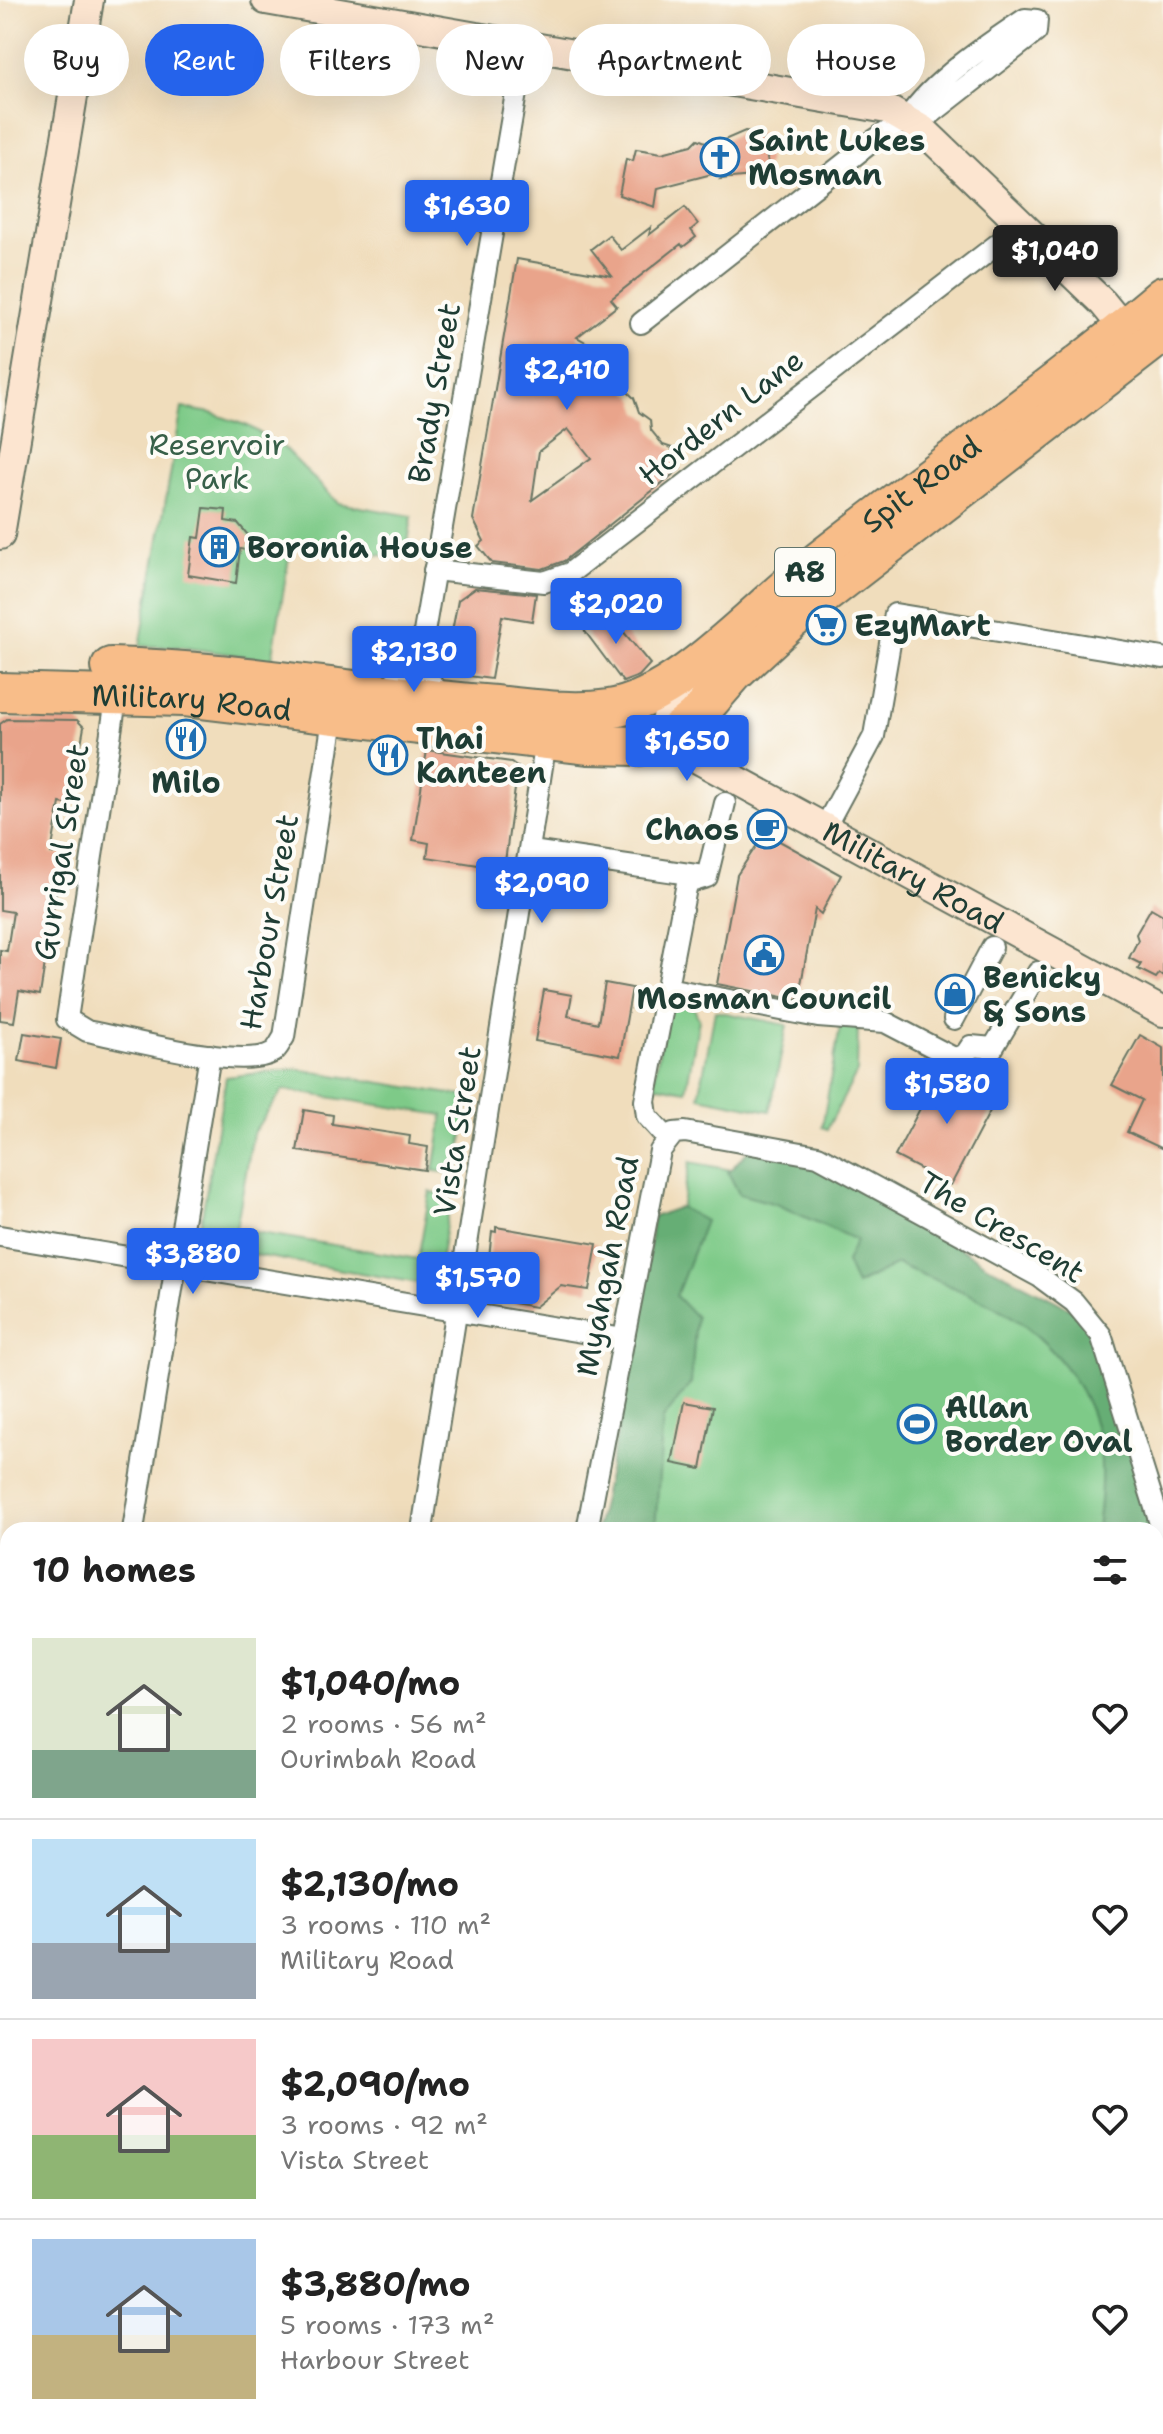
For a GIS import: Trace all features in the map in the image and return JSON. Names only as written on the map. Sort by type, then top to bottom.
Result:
[{"type":"highway","name":"Spit Road","points":[[667,740],[688,725],[734,673],[790,621],[1143,337],[1163,296]]},
{"type":"highway","name":"Spit Road","points":[[640,700],[718,648],[799,577],[1143,337]]},
{"type":"highway","name":"Military Road","points":[[0,667],[200,671],[335,702],[546,741],[624,747],[667,740]]},
{"type":"highway","name":"Military Road","points":[[0,692],[117,693],[335,702],[375,693],[593,711],[640,700]]},
{"type":"main road","points":[[0,535],[89,0]]},
{"type":"main road","points":[[266,0],[436,30]]},
{"type":"main road","points":[[553,51],[887,109],[908,118],[1020,227],[1143,337]]},
{"type":"main road","points":[[667,740],[667,717],[673,704],[718,648]]},
{"type":"main road","name":"Military Road","points":[[511,706],[564,725],[640,731],[667,740],[1163,1012]]},
{"type":"street","points":[[641,323],[873,141],[908,118],[932,113],[1036,32],[1037,20],[1025,19],[1009,30],[919,101],[908,118]]},
{"type":"street","name":"Brady Street","points":[[420,656],[515,96]]},
{"type":"street","name":"Hordern Lane","points":[[434,570],[544,582],[570,573],[1020,227]]},
{"type":"street","points":[[825,827],[874,736],[895,614],[1163,658]]},
{"type":"street","points":[[375,693],[394,682],[420,656],[431,683],[448,701]]},
{"type":"street","name":"Gurrigal Street","points":[[117,693],[67,1019],[87,1031],[210,1055]]},
{"type":"street","name":"Harbour Street","points":[[134,1522],[210,1055],[256,1058],[275,1051],[284,1037],[335,702]]},
{"type":"street","name":"Vista Street","points":[[423,1522],[546,741]]},
{"type":"street","name":"Myahgah Road","points":[[589,1522],[655,1170],[662,1145],[668,1139],[647,1116],[645,1101],[687,883],[707,877],[725,803]]},
{"type":"street","points":[[531,851],[707,877]]},
{"type":"street","points":[[954,1019],[992,947]]},
{"type":"street","points":[[667,988],[805,1015],[885,1022],[954,1058],[965,1055],[971,1046],[993,1048],[1038,972]]},
{"type":"street","name":"The Crescent","points":[[668,1139],[685,1132],[818,1156],[1040,1277],[1074,1302],[1101,1335],[1160,1522]]},
{"type":"street","points":[[0,1236],[624,1339]]},
{"type":"green space","name":"Reservoir Park","points":[[182,408],[211,413],[248,426],[284,448],[338,503],[412,516],[406,558],[291,545],[272,660],[180,647],[140,646]]},
{"type":"green space","points":[[668,1004],[694,1008],[699,1020],[686,1091],[653,1085]]},
{"type":"green space","points":[[715,1011],[787,1025],[770,1111],[699,1097]]},
{"type":"green space","points":[[840,1026],[858,1027],[857,1072],[827,1129],[822,1127]]},
{"type":"green space","points":[[296,1069],[463,1096],[468,1103],[457,1174],[434,1171],[443,1115],[283,1090],[253,1133],[236,1229],[418,1259],[430,1192],[451,1195],[436,1286],[197,1245],[226,1077]]},
{"type":"green space","points":[[750,1149],[809,1161],[839,1175],[992,1268],[1102,1325],[1159,1522],[1098,1522],[1100,1450],[1088,1407],[1052,1350],[1018,1321],[962,1291],[897,1264],[856,1285],[846,1262],[856,1240],[776,1204],[739,1194],[728,1172]]},
{"type":"green space","points":[[690,1162],[804,1184],[1075,1329],[1135,1522],[621,1522]]},
{"type":"green space","points":[[680,1207],[705,1221],[676,1296],[696,1317],[691,1383],[663,1419],[656,1522],[598,1522],[638,1339],[653,1217]]},
{"type":"building","points":[[745,131],[763,134],[768,164],[753,176],[721,179],[735,168],[658,188],[655,207],[619,195],[626,159],[633,161],[636,149],[662,153],[692,145],[698,139],[713,145]]},
{"type":"building","points":[[685,207],[698,224],[691,230],[696,237],[683,247],[681,244],[611,299],[617,306],[577,337],[598,349],[599,360],[614,370],[615,380],[634,398],[639,412],[650,420],[651,430],[663,445],[672,448],[673,458],[681,468],[564,561],[542,569],[492,563],[478,546],[484,541],[473,519],[517,259],[612,276],[591,249],[609,235],[621,250],[651,227],[649,235]],"holes":[[[568,429],[591,458],[532,500],[539,451]]]},
{"type":"building","name":"Boronia House","points":[[204,508],[226,510],[225,521],[238,523],[252,540],[245,550],[240,549],[236,583],[188,575],[193,537],[200,538]]},
{"type":"building","points":[[475,588],[536,594],[532,621],[502,616],[491,679],[461,675],[447,658],[458,600]]},
{"type":"building","points":[[604,608],[650,664],[639,676],[623,682],[581,626]]},
{"type":"building","points":[[7,719],[77,720],[84,727],[70,805],[60,803],[51,853],[62,854],[40,995],[19,991],[14,1022],[0,1020],[0,950],[7,951],[13,912],[0,910],[0,724]]},
{"type":"building","points":[[427,750],[511,762],[518,767],[504,869],[427,857],[429,843],[413,840]]},
{"type":"building","name":"Mosman Council","points":[[765,833],[841,875],[821,914],[815,909],[798,1000],[717,984],[737,875]]},
{"type":"building","points":[[1151,908],[1163,915],[1163,976],[1159,974],[1156,978],[1138,969],[1141,964],[1129,958],[1138,940],[1136,934]]},
{"type":"building","points":[[605,983],[632,988],[620,1056],[535,1041],[544,990],[572,995],[568,1016],[598,1023]]},
{"type":"building","points":[[24,1033],[61,1039],[56,1068],[19,1061]]},
{"type":"building","points":[[1140,1035],[1163,1048],[1163,1149],[1127,1132],[1142,1100],[1112,1085]]},
{"type":"building","points":[[942,1067],[999,1094],[951,1185],[895,1156]]},
{"type":"building","points":[[304,1110],[333,1115],[332,1124],[410,1136],[409,1144],[428,1147],[425,1170],[297,1151]]},
{"type":"building","points":[[496,1227],[597,1244],[589,1290],[561,1286],[535,1307],[513,1303],[514,1297],[485,1292],[492,1231],[496,1232]]},
{"type":"building","points":[[684,1402],[713,1407],[701,1469],[672,1463]]},
{"type":"place","name":"Saint Lukes Mosman","points":[[720,157]]},
{"type":"place","name":"Boronia House","points":[[219,547]]},
{"type":"place","name":"EzyMart","points":[[826,625]]},
{"type":"place","name":"Milo","points":[[186,739]]},
{"type":"place","name":"Thai Kanteen","points":[[388,755]]},
{"type":"place","name":"Chaos","points":[[767,829]]},
{"type":"place","name":"Mosman Council","points":[[764,955]]},
{"type":"place","name":"Benicky & Sons","points":[[955,994]]},
{"type":"place","name":"Allan Border Oval","points":[[917,1424]]}]
